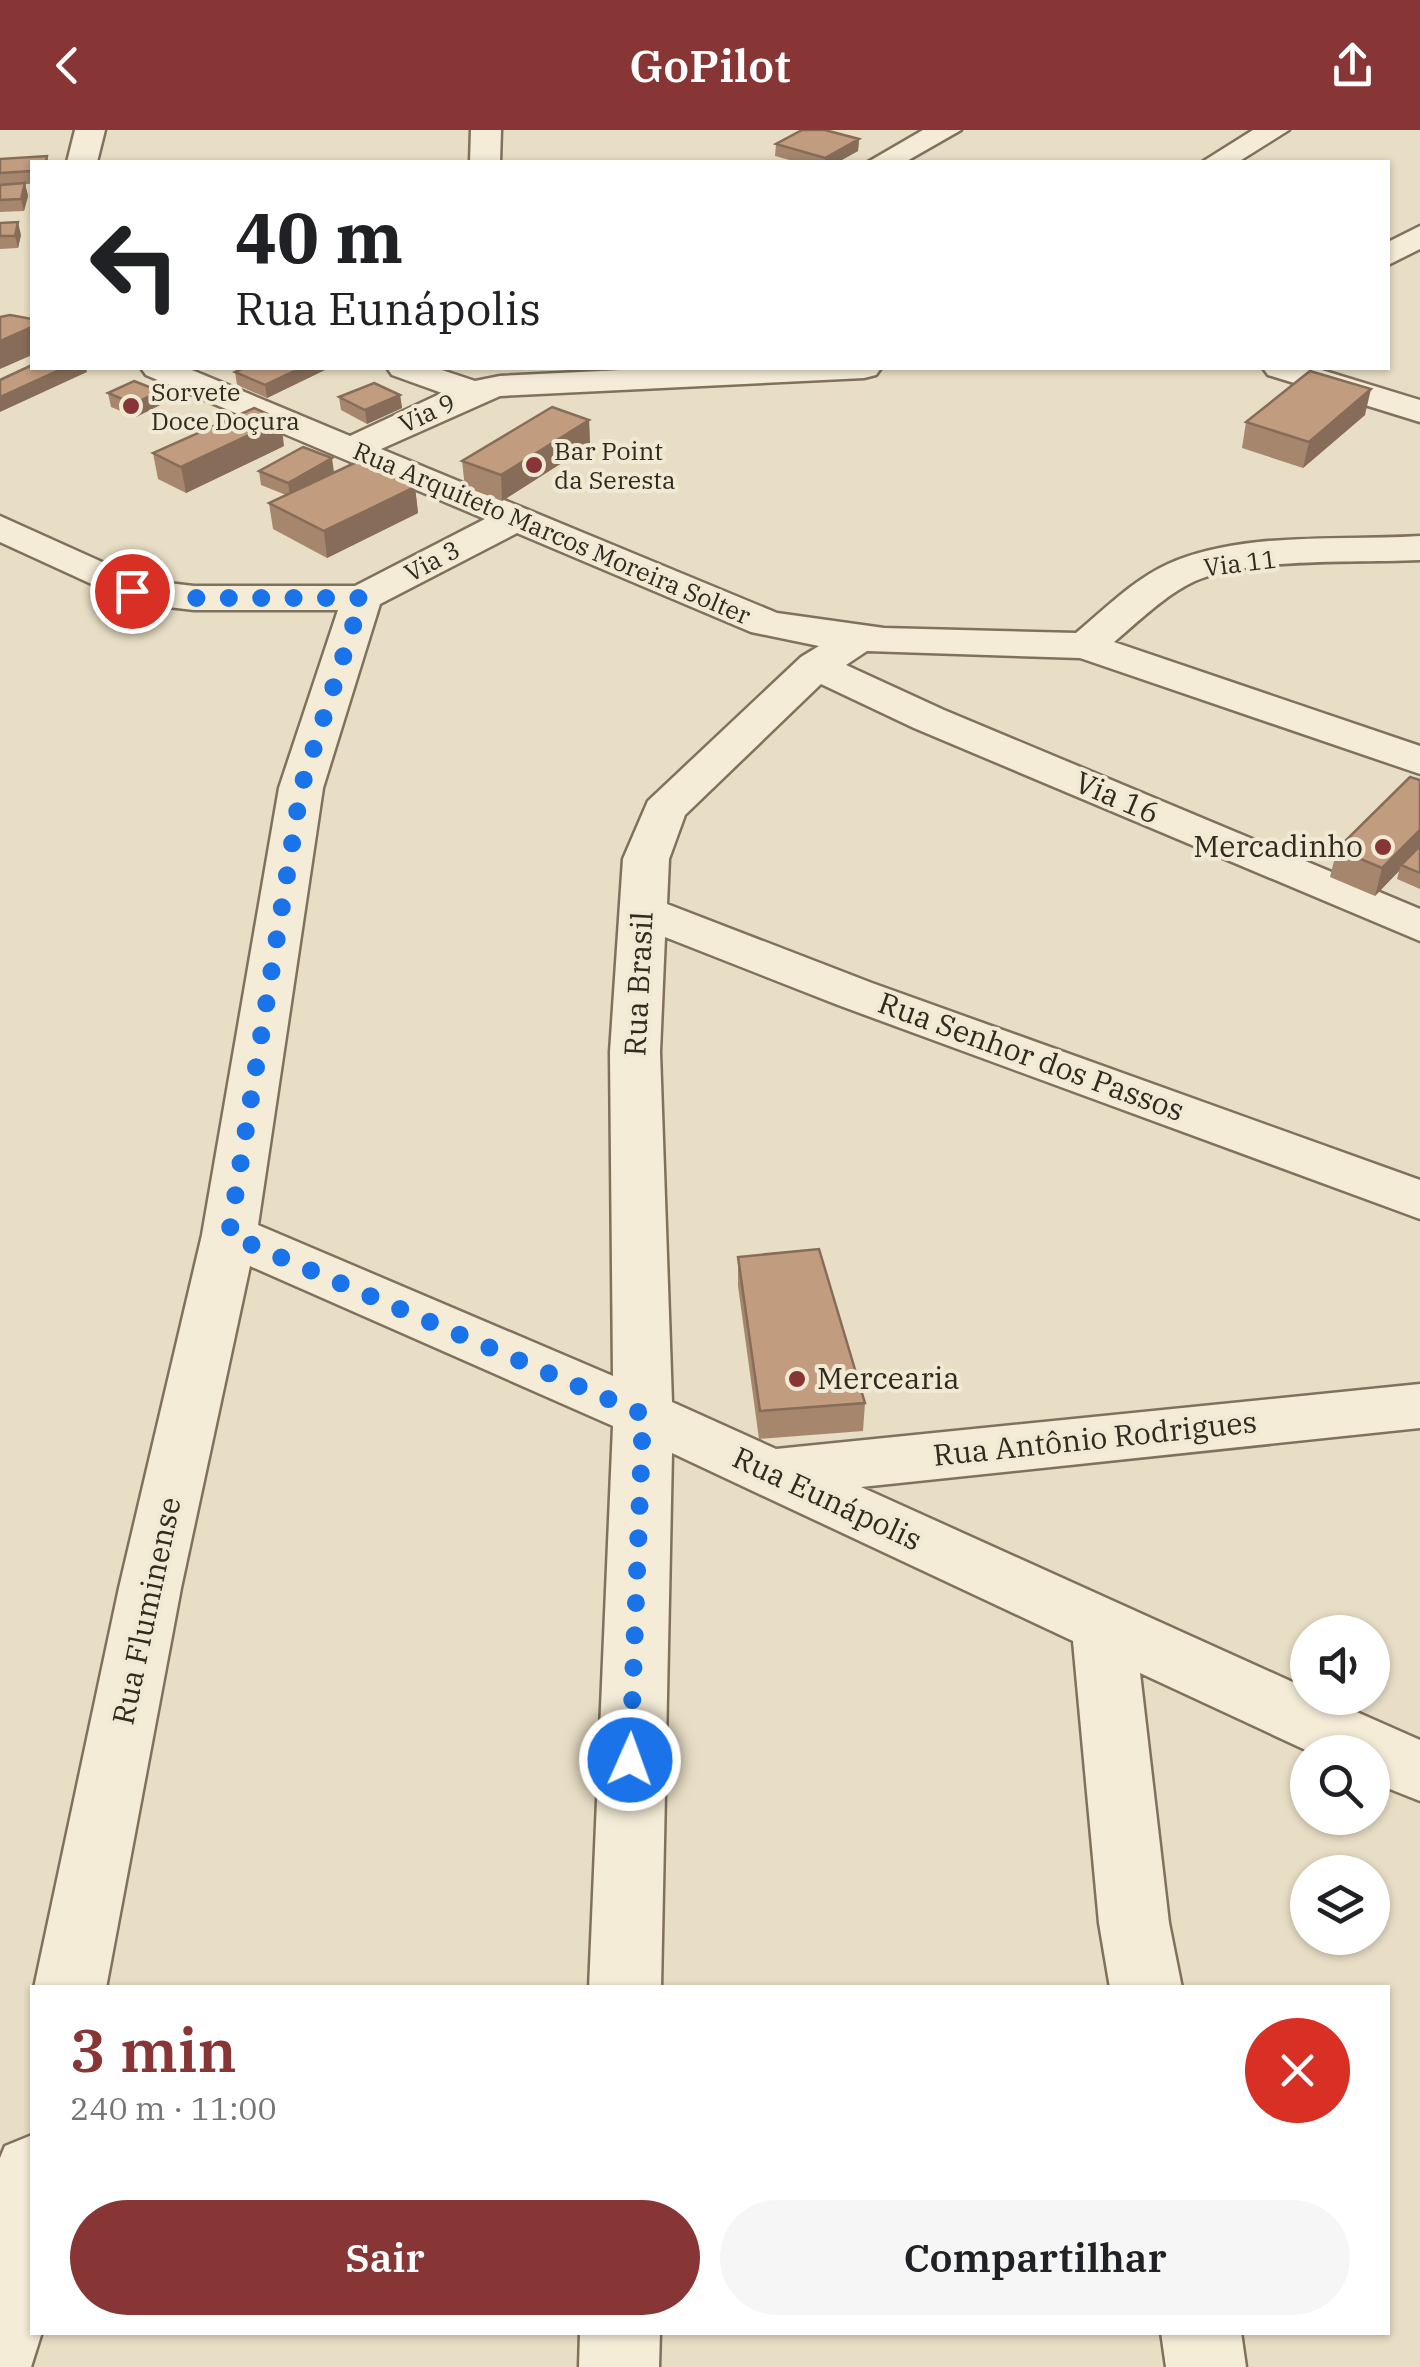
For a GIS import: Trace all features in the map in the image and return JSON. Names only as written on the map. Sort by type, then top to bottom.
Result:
[{"type":"street","points":[[82,160],[90,130]]},
{"type":"street","points":[[485,160],[486,130]]},
{"type":"street","points":[[887,160],[946,130]]},
{"type":"street","points":[[1221,160],[1274,130]]},
{"type":"street","points":[[1390,255],[1420,235]]},
{"type":"street","name":"Rua Arquiteto Marcos Moreira Solter","points":[[163,370],[518,517],[730,612],[802,633],[834,654],[1036,642],[1085,646],[1413,747]]},
{"type":"street","points":[[410,370],[473,392]]},
{"type":"street","name":"Via 9","points":[[353,448],[473,392],[546,381],[815,370]]},
{"type":"street","points":[[1287,370],[1420,411]]},
{"type":"street","name":"Via 3","points":[[0,527],[132,591],[194,598],[362,598],[518,517]]},
{"type":"street","name":"Via 11","points":[[1085,646],[1162,584],[1188,570],[1244,560],[1420,548]]},
{"type":"street","name":"Rua Fluminense","points":[[71,1985],[150,1588],[229,1235],[301,788],[362,598]]},
{"type":"street","name":"Rua Brasil","points":[[625,1985],[643,1414],[634,1140],[646,859],[664,811],[747,726],[834,654]]},
{"type":"street","name":"Via 16","points":[[834,654],[929,719],[1420,926]]},
{"type":"street","name":"Rua Senhor dos Passos","points":[[644,911],[854,994],[1420,1200]]},
{"type":"street","name":"Rua Eunápolis","points":[[229,1235],[643,1414],[1420,1772]]},
{"type":"street","name":"Rua Antônio Rodrigues","points":[[769,1473],[1420,1406]]},
{"type":"street","points":[[1103,1626],[1134,1923],[1145,1985]]},
{"type":"street","points":[[0,2344],[30,2184]]},
{"type":"street","points":[[619,2367],[620,2335]]},
{"type":"street","points":[[1201,2335],[1206,2367]]},
{"type":"building","points":[[802,130],[825,130],[859,139],[825,158],[776,144]]},
{"type":"building","points":[[47,156],[46,160],[30,160],[30,171],[0,173],[0,159]]},
{"type":"building","points":[[25,183],[21,199],[0,200],[0,185]]},
{"type":"building","points":[[18,222],[15,236],[0,236],[0,223]]},
{"type":"building","points":[[0,317],[30,319],[30,328],[0,341]]},
{"type":"building","points":[[30,366],[30,370],[60,370],[0,397],[0,380]]},
{"type":"building","points":[[240,370],[297,370],[265,385],[235,372]]},
{"type":"building","points":[[1310,371],[1371,389],[1309,442],[1246,422]]},
{"type":"building","points":[[134,381],[159,391],[134,404],[108,393]]},
{"type":"building","points":[[374,383],[400,395],[365,410],[339,397]]},
{"type":"building","points":[[552,407],[589,420],[501,475],[462,461]]},
{"type":"building","points":[[254,408],[281,420],[181,467],[153,453]]},
{"type":"building","points":[[303,447],[332,458],[288,483],[259,471]]},
{"type":"building","points":[[361,460],[415,487],[324,531],[269,503]]},
{"type":"building","points":[[1410,777],[1420,780],[1420,830],[1382,868],[1337,849]]},
{"type":"building","points":[[1420,846],[1420,873],[1401,865]]},
{"type":"building","points":[[819,1249],[865,1403],[760,1411],[738,1257]]},
{"type":"place","name":"Sorvete Doce Doçura","points":[[131,406]]},
{"type":"place","name":"Bar Point da Seresta","points":[[534,465]]},
{"type":"place","name":"Mercadinho","points":[[1383,847]]},
{"type":"place","name":"Mercearia","points":[[797,1379]]},
{"type":"route","points":[[132,591],[194,598],[362,598],[301,788],[229,1235],[643,1414],[630,1760]]}]
